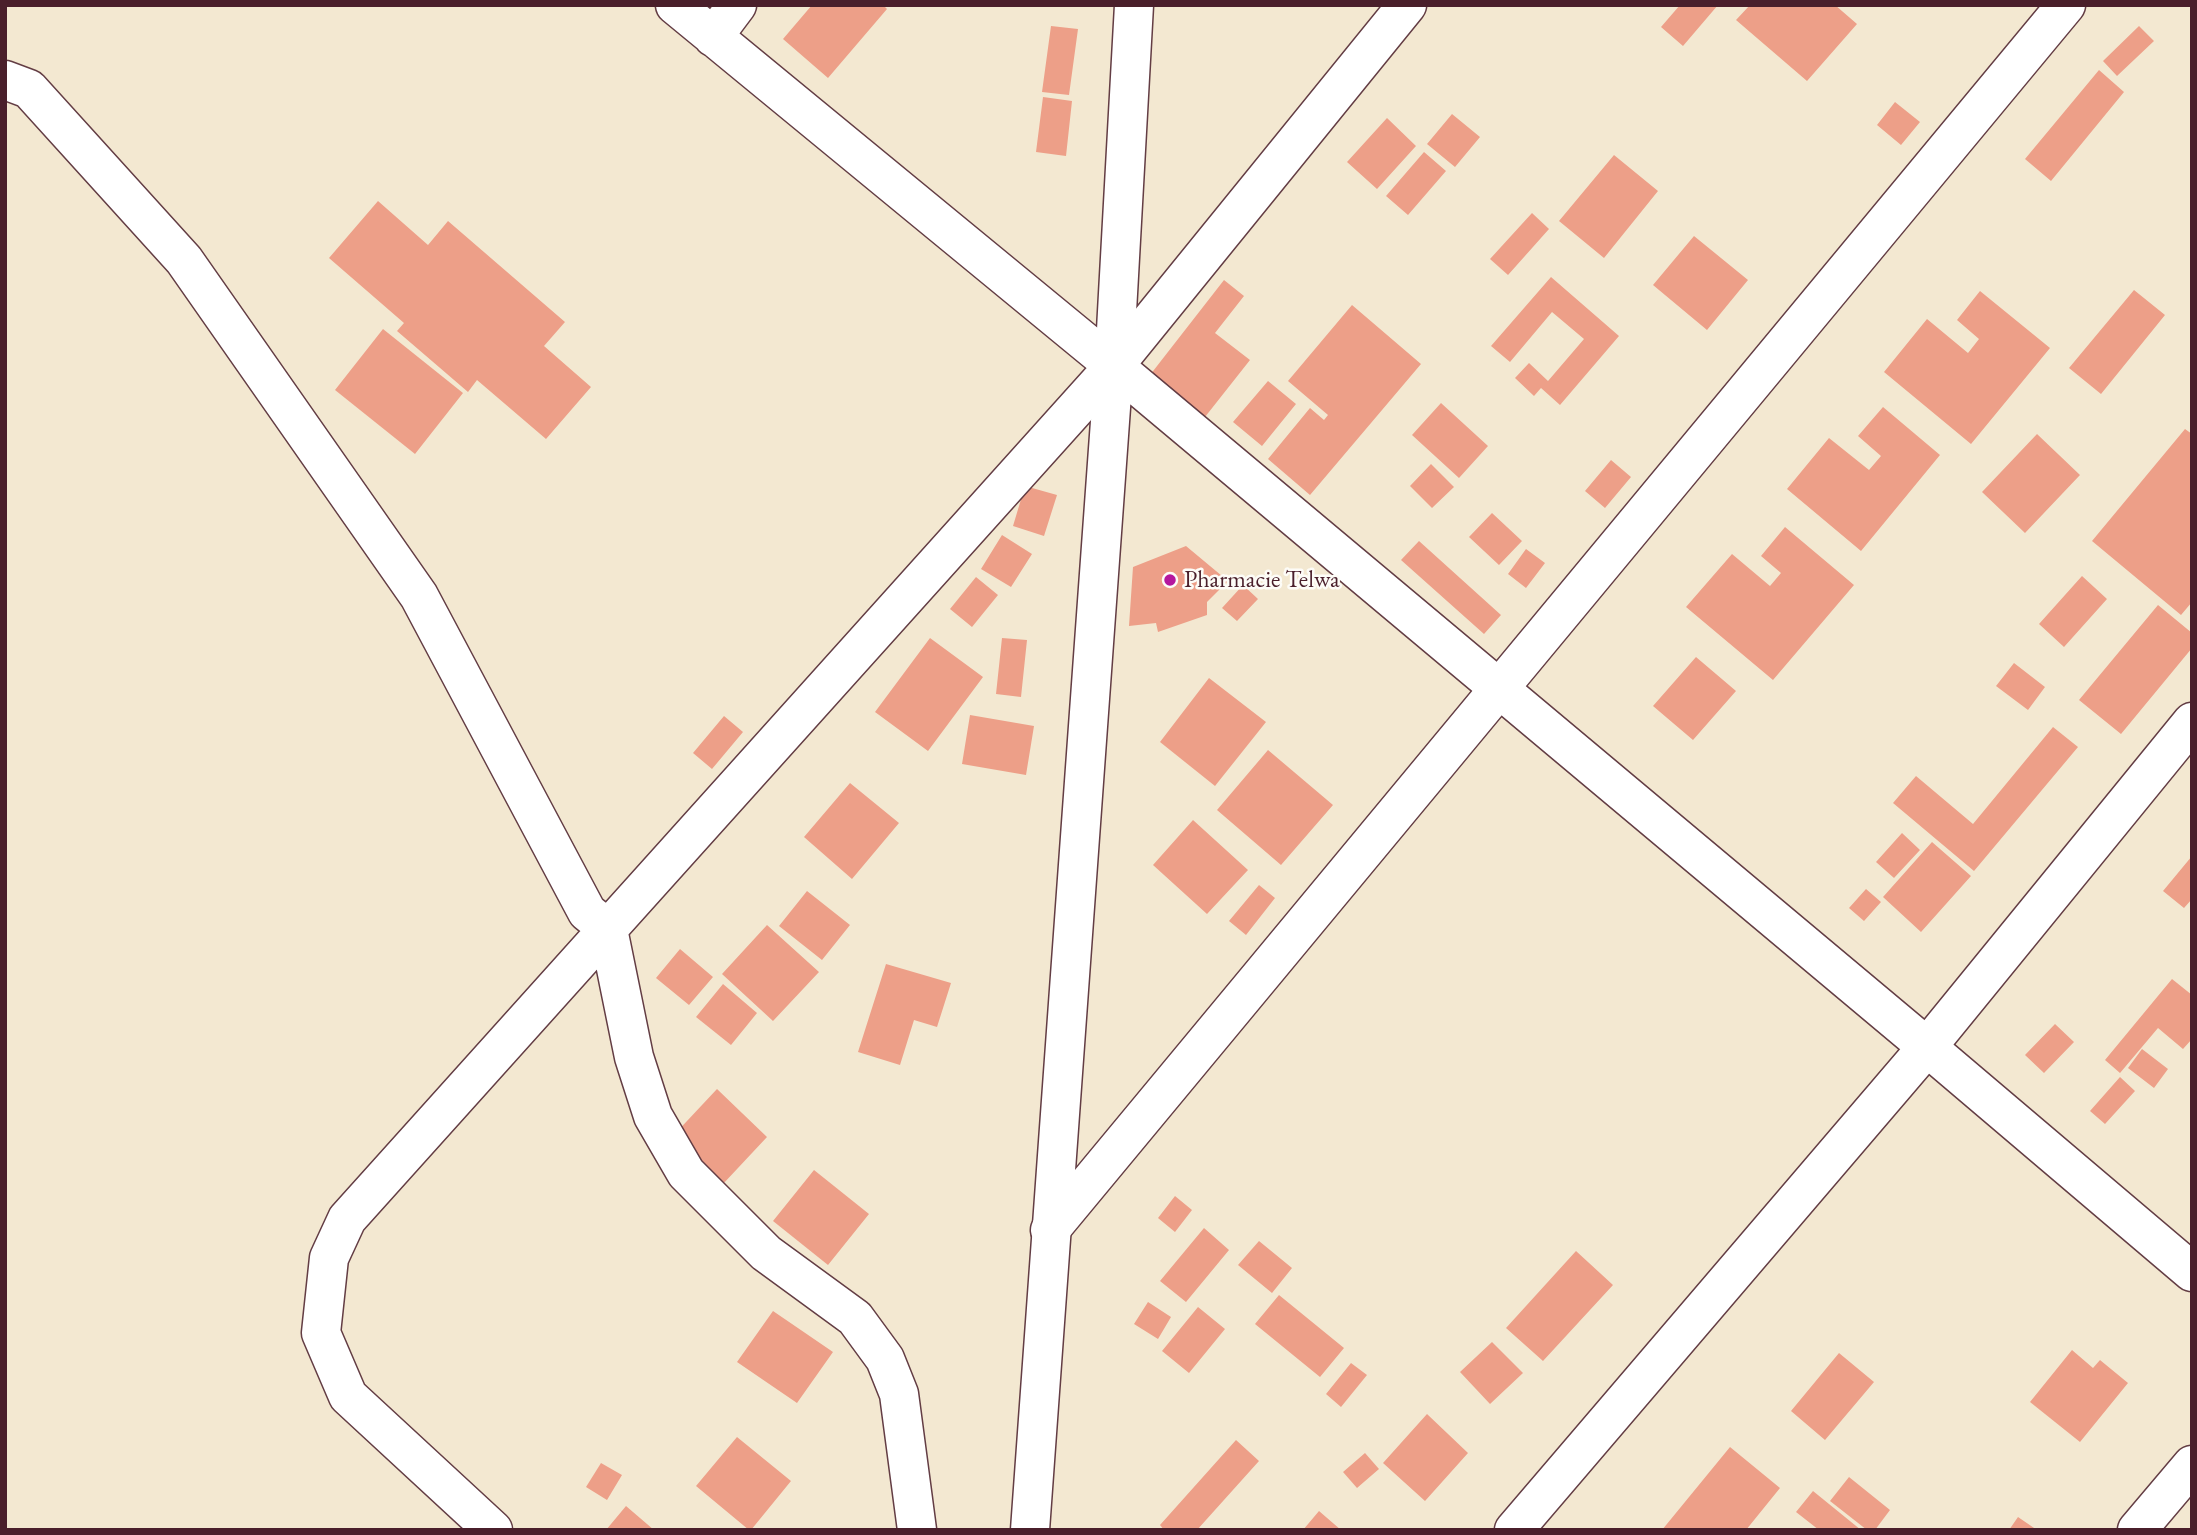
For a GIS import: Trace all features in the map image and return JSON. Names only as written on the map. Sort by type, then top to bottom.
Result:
[{"type":"street","points":[[675,5],[1501,688],[2192,1272]]},
{"type":"street","points":[[713,37],[737,5]]},
{"type":"street","points":[[1030,1530],[1114,366],[1134,5]]},
{"type":"street","points":[[493,1530],[348,1395],[321,1333],[330,1258],[347,1219],[1114,366],[1407,5]]},
{"type":"street","points":[[1050,1230],[2066,5]]},
{"type":"street","points":[[5,80],[29,89],[184,260],[419,596],[587,912],[608,929],[634,1057],[653,1116],[686,1173],[766,1253],[855,1318],[885,1359],[899,1394],[917,1530]]},
{"type":"street","points":[[1514,1530],[1927,1046],[2192,722]]},
{"type":"street","points":[[2137,1530],[2192,1465]]},
{"type":"building","points":[[812,5],[883,5],[887,9],[828,78],[783,39]]},
{"type":"building","points":[[1680,5],[1718,5],[1683,46],[1661,27]]},
{"type":"building","points":[[1750,5],[1835,5],[1857,24],[1807,81],[1736,20]]},
{"type":"building","points":[[1051,26],[1078,29],[1069,95],[1042,92]]},
{"type":"building","points":[[2139,26],[2154,41],[2117,76],[2103,61]]},
{"type":"building","points":[[2099,70],[2124,92],[2051,181],[2025,159]]},
{"type":"building","points":[[1043,97],[1072,101],[1066,156],[1036,152]]},
{"type":"building","points":[[1895,102],[1920,122],[1901,145],[1877,125]]},
{"type":"building","points":[[1452,114],[1480,137],[1455,167],[1427,144]]},
{"type":"building","points":[[1387,118],[1416,146],[1377,189],[1347,162]]},
{"type":"building","points":[[1424,152],[1446,171],[1408,215],[1386,196]]},
{"type":"building","points":[[1614,155],[1658,191],[1604,258],[1559,221]]},
{"type":"building","points":[[378,201],[428,245],[448,221],[565,322],[544,346],[591,387],[546,439],[477,380],[468,392],[397,331],[404,323],[329,258]]},
{"type":"building","points":[[1532,213],[1549,229],[1508,275],[1490,259]]},
{"type":"building","points":[[1694,236],[1748,280],[1707,330],[1653,285]]},
{"type":"building","points":[[1551,277],[1619,336],[1560,405],[1541,388],[1534,396],[1515,378],[1529,363],[1548,381],[1584,339],[1552,312],[1510,362],[1491,346]]},
{"type":"building","points":[[1224,280],[1244,296],[1215,333],[1250,360],[1205,417],[1150,375]]},
{"type":"building","points":[[2134,290],[2165,315],[2101,394],[2069,368]]},
{"type":"building","points":[[1980,291],[2050,348],[1971,444],[1884,372],[1927,319],[1968,353],[1979,339],[1957,320]]},
{"type":"building","points":[[1352,305],[1421,364],[1310,495],[1268,459],[1310,408],[1324,420],[1328,415],[1288,381]]},
{"type":"building","points":[[383,329],[463,393],[415,454],[335,390]]},
{"type":"building","points":[[1268,381],[1296,404],[1262,446],[1233,422]]},
{"type":"building","points":[[1441,403],[1488,446],[1459,478],[1412,435]]},
{"type":"building","points":[[1883,407],[1940,455],[1861,551],[1787,489],[1829,438],[1869,470],[1881,456],[1858,436]]},
{"type":"building","points":[[2185,429],[2192,434],[2192,602],[2181,615],[2092,541]]},
{"type":"building","points":[[2037,434],[2080,475],[2025,533],[1982,492]]},
{"type":"building","points":[[1611,460],[1631,477],[1605,508],[1585,491]]},
{"type":"building","points":[[1431,464],[1454,487],[1432,508],[1410,486]]},
{"type":"building","points":[[1025,486],[1057,495],[1044,536],[1013,526]]},
{"type":"building","points":[[1492,513],[1522,541],[1499,565],[1469,537]]},
{"type":"building","points":[[1785,527],[1854,585],[1773,680],[1686,607],[1732,554],[1770,586],[1781,573],[1761,556]]},
{"type":"building","points":[[1002,535],[1032,554],[1011,587],[981,569]]},
{"type":"building","points":[[1419,541],[1501,615],[1484,634],[1401,560]]},
{"type":"building","points":[[1186,546],[1228,581],[1207,602],[1207,615],[1158,632],[1156,623],[1129,626],[1133,567]]},
{"type":"building","points":[[1526,549],[1545,563],[1526,588],[1508,574]]},
{"type":"building","points":[[2082,576],[2107,599],[2064,647],[2039,624]]},
{"type":"building","points":[[976,577],[998,595],[972,627],[950,609]]},
{"type":"building","points":[[1243,585],[1258,599],[1237,621],[1222,608]]},
{"type":"building","points":[[2158,605],[2192,633],[2192,648],[2121,734],[2079,700]]},
{"type":"building","points":[[930,638],[983,677],[928,751],[875,712]]},
{"type":"building","points":[[1002,638],[1027,640],[1021,697],[996,694]]},
{"type":"building","points":[[1696,657],[1736,691],[1693,740],[1653,706]]},
{"type":"building","points":[[2014,663],[2045,687],[2028,710],[1996,686]]},
{"type":"building","points":[[1209,678],[1266,722],[1215,786],[1160,742]]},
{"type":"building","points":[[970,715],[1034,726],[1026,775],[962,764]]},
{"type":"building","points":[[724,716],[743,732],[712,769],[693,753]]},
{"type":"building","points":[[2053,727],[2078,747],[1974,871],[1893,803],[1916,776],[1973,824]]},
{"type":"building","points":[[1268,750],[1333,805],[1281,865],[1217,810]]},
{"type":"building","points":[[850,783],[899,823],[852,879],[804,837]]},
{"type":"building","points":[[1193,820],[1248,870],[1207,914],[1153,865]]},
{"type":"building","points":[[1902,833],[1920,850],[1894,878],[1876,862]]},
{"type":"building","points":[[1932,842],[1971,876],[1921,932],[1883,897]]},
{"type":"building","points":[[2192,856],[2192,899],[2184,908],[2163,891]]},
{"type":"building","points":[[1259,885],[1275,898],[1246,935],[1229,921]]},
{"type":"building","points":[[1866,889],[1881,902],[1864,921],[1849,908]]},
{"type":"building","points":[[807,891],[850,925],[822,960],[779,926]]},
{"type":"building","points":[[767,925],[819,972],[773,1021],[722,974]]},
{"type":"building","points":[[680,949],[713,977],[689,1005],[656,978]]},
{"type":"building","points":[[886,964],[951,983],[937,1027],[914,1020],[900,1065],[858,1052]]},
{"type":"building","points":[[2172,979],[2192,995],[2192,1039],[2183,1049],[2158,1028],[2120,1073],[2105,1060]]},
{"type":"building","points":[[723,984],[757,1013],[731,1045],[696,1017]]},
{"type":"building","points":[[2055,1024],[2074,1042],[2044,1073],[2025,1055]]},
{"type":"building","points":[[2142,1049],[2168,1069],[2154,1088],[2128,1068]]},
{"type":"building","points":[[2120,1077],[2135,1091],[2105,1124],[2090,1111]]},
{"type":"building","points":[[717,1089],[767,1137],[723,1184],[672,1137]]},
{"type":"building","points":[[814,1170],[869,1214],[828,1265],[773,1221]]},
{"type":"building","points":[[1175,1196],[1192,1210],[1175,1232],[1158,1218]]},
{"type":"building","points":[[1204,1228],[1229,1250],[1186,1302],[1160,1281]]},
{"type":"building","points":[[1259,1241],[1292,1268],[1272,1293],[1238,1265]]},
{"type":"building","points":[[1576,1251],[1613,1285],[1543,1361],[1506,1328]]},
{"type":"building","points":[[1279,1295],[1344,1348],[1320,1377],[1255,1324]]},
{"type":"building","points":[[1148,1302],[1171,1317],[1158,1339],[1134,1324]]},
{"type":"building","points":[[1198,1307],[1225,1329],[1189,1373],[1162,1351]]},
{"type":"building","points":[[773,1311],[833,1352],[797,1403],[737,1362]]},
{"type":"building","points":[[1492,1342],[1523,1373],[1490,1404],[1460,1372]]},
{"type":"building","points":[[2072,1350],[2093,1368],[2100,1360],[2128,1383],[2080,1442],[2030,1402]]},
{"type":"building","points":[[1839,1353],[1874,1382],[1825,1440],[1791,1411]]},
{"type":"building","points":[[1351,1363],[1367,1375],[1341,1407],[1326,1394]]},
{"type":"building","points":[[1427,1414],[1468,1453],[1425,1501],[1383,1463]]},
{"type":"building","points":[[737,1437],[791,1481],[751,1530],[696,1486]]},
{"type":"building","points":[[1236,1440],[1259,1461],[1197,1530],[1164,1530],[1160,1525]]},
{"type":"building","points":[[1730,1447],[1780,1488],[1746,1530],[1662,1530]]},
{"type":"building","points":[[1365,1453],[1379,1469],[1357,1488],[1343,1472]]},
{"type":"building","points":[[601,1463],[622,1475],[607,1500],[586,1487]]},
{"type":"building","points":[[1849,1477],[1890,1510],[1875,1530],[1867,1530],[1830,1501]]},
{"type":"building","points":[[1813,1491],[1861,1530],[1819,1530],[1796,1512]]},
{"type":"building","points":[[626,1506],[654,1530],[606,1530]]},
{"type":"building","points":[[1319,1511],[1341,1530],[1303,1530]]},
{"type":"building","points":[[2018,1517],[2037,1530],[2009,1530]]},
{"type":"place","name":"Pharmacie Telwa","points":[[1170,580]]}]
